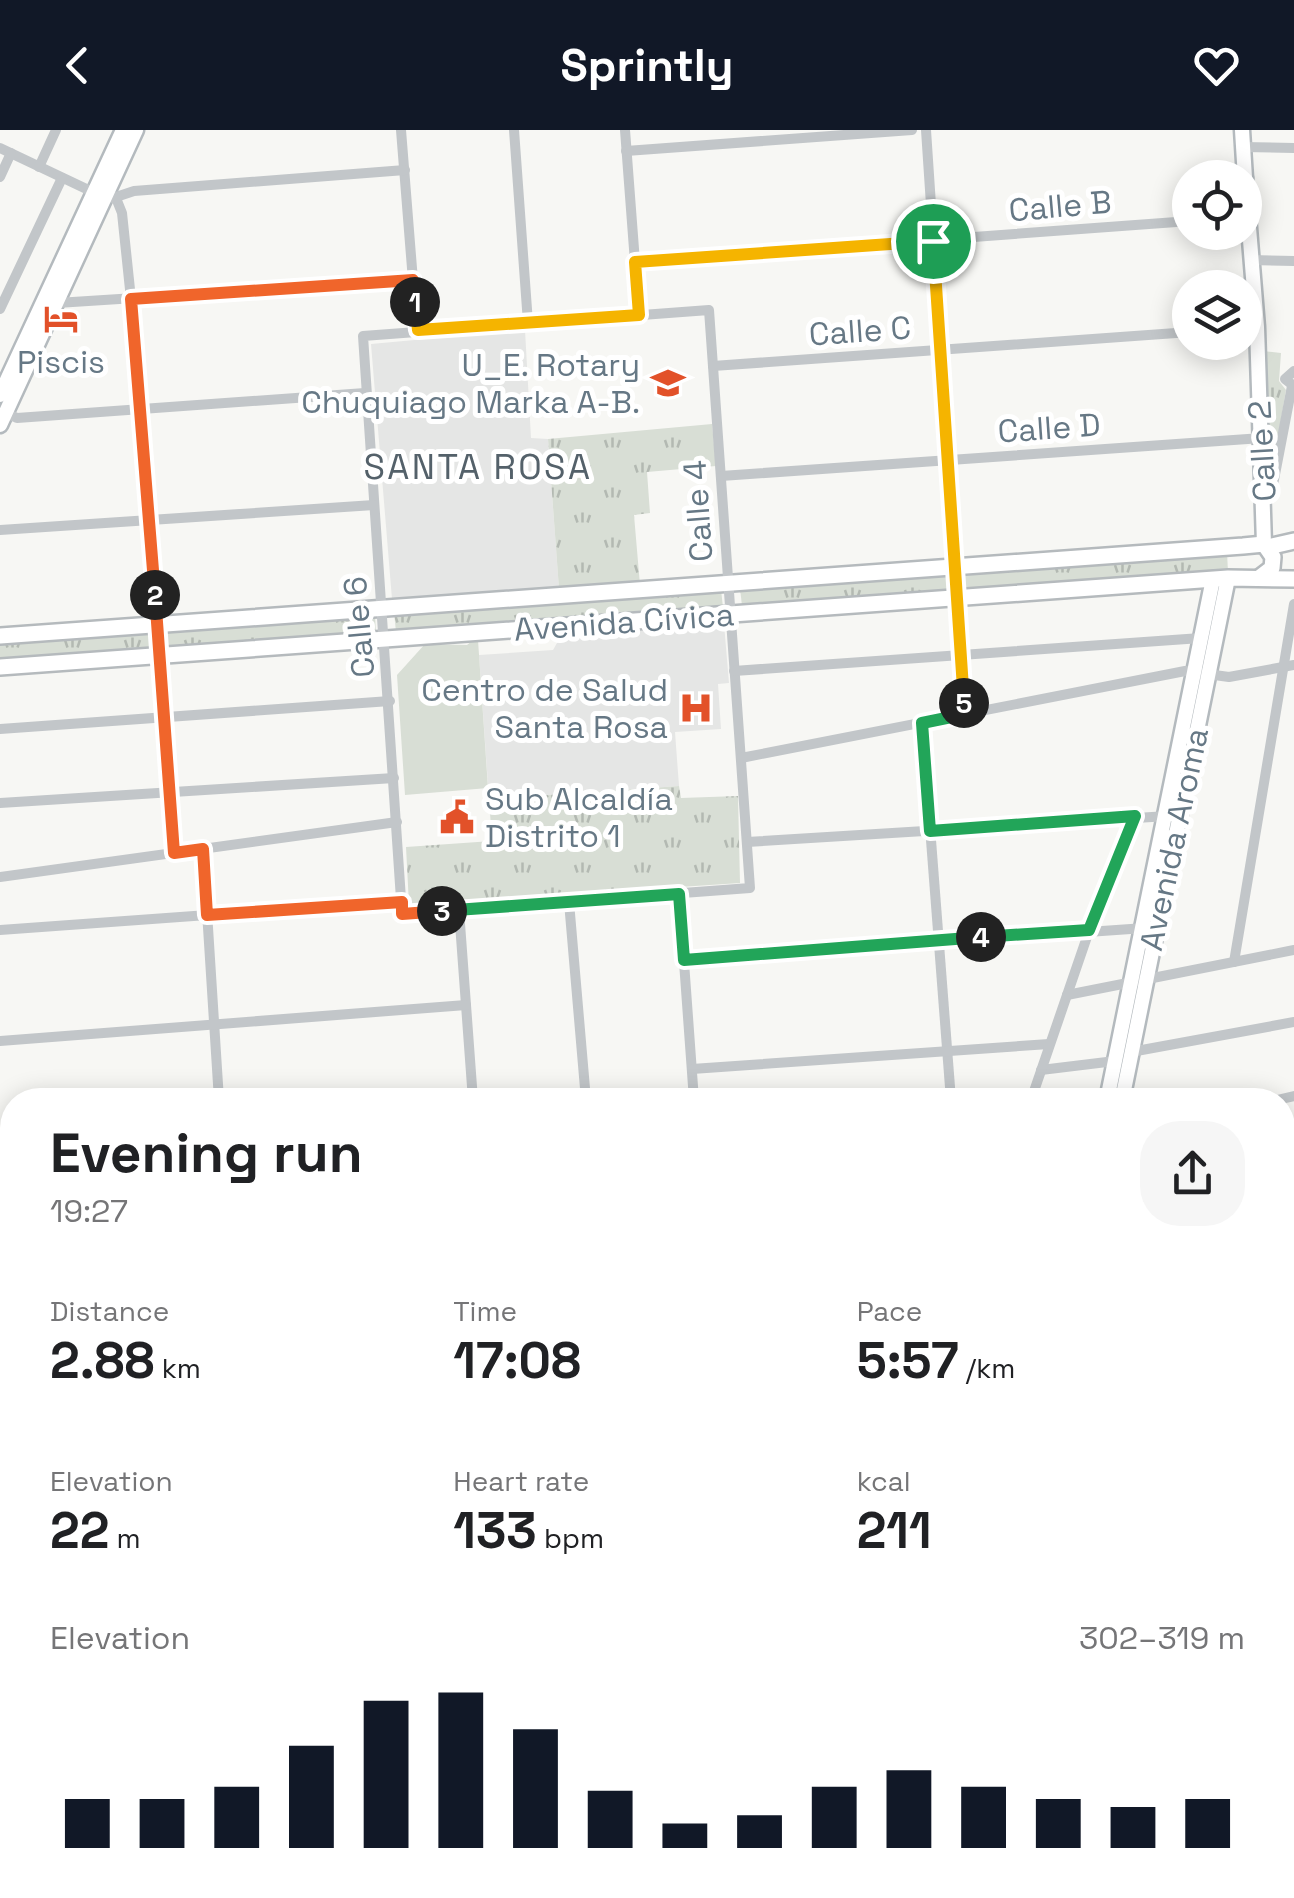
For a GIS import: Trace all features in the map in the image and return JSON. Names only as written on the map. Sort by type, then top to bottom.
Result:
[{"type":"main road","points":[[1266,545],[1274,557],[1272,568],[1254,578],[1237,563],[1243,546],[1253,542],[1294,542]]},
{"type":"main road","name":"Avenida Cívica","points":[[0,636],[1243,546]]},
{"type":"main road","name":"Avenida Cívica","points":[[0,668],[1220,578],[1294,579]]},
{"type":"street","points":[[40,167],[56,130]]},
{"type":"street","points":[[0,395],[105,196],[123,130]]},
{"type":"street","points":[[136,130],[3,419],[365,393]]},
{"type":"street","points":[[401,130],[418,330],[639,315],[624,130]]},
{"type":"street","points":[[514,130],[528,322]]},
{"type":"street","points":[[626,151],[912,130]]},
{"type":"street","points":[[926,130],[966,714]]},
{"type":"street","name":"Calle 2","points":[[1242,130],[1244,160]]},
{"type":"street","points":[[1243,147],[1294,148]]},
{"type":"street","points":[[0,177],[6,151],[105,196],[122,214],[150,521],[174,853]]},
{"type":"street","points":[[105,196],[405,170]]},
{"type":"street","points":[[0,308],[62,178]]},
{"type":"street","name":"Calle B","points":[[635,262],[1172,221]]},
{"type":"street","name":"Calle 2","points":[[1249,250],[1250,270]]},
{"type":"street","points":[[1250,260],[1294,261]]},
{"type":"street","points":[[56,303],[413,280]]},
{"type":"street","name":"Calle 4","points":[[639,315],[709,310],[750,888],[679,894]]},
{"type":"street","name":"Calle 6","points":[[402,908],[363,336],[418,330]]},
{"type":"street","name":"Calle C","points":[[713,366],[1172,333]]},
{"type":"street","name":"Calle 2","points":[[1254,360],[1266,496],[1266,545]]},
{"type":"street","points":[[1266,496],[1272,490],[1293,386],[1285,376],[1294,372]]},
{"type":"street","name":"Calle D","points":[[720,476],[1262,438]]},
{"type":"street","points":[[0,530],[374,504]]},
{"type":"street","name":"Avenida Aroma","points":[[1201,673],[1201,638],[1220,578]]},
{"type":"street","name":"Avenida Aroma","points":[[1108,1088],[1130,985],[1149,928],[1220,578]]},
{"type":"street","points":[[1234,962],[1289,667],[1294,604]]},
{"type":"street","points":[[734,671],[1201,638]]},
{"type":"street","points":[[741,758],[1201,673],[1229,677],[1289,667]]},
{"type":"street","points":[[0,729],[390,701]]},
{"type":"street","points":[[922,723],[950,1088]]},
{"type":"street","points":[[0,803],[394,778]]},
{"type":"street","points":[[1036,1088],[1089,930],[1135,816]]},
{"type":"street","points":[[746,842],[1172,816]]},
{"type":"street","points":[[0,877],[398,822]]},
{"type":"street","points":[[203,849],[218,1088]]},
{"type":"street","points":[[0,930],[207,915],[402,908],[458,910],[679,894],[693,1088]]},
{"type":"street","points":[[569,902],[585,1088]]},
{"type":"street","points":[[458,910],[473,1088]]},
{"type":"street","points":[[684,960],[938,939],[1149,928]]},
{"type":"street","name":"Avenida Aroma","points":[[1124,1088],[1146,980],[1149,928]]},
{"type":"street","points":[[1067,995],[1294,950]]},
{"type":"street","points":[[0,1041],[466,1005]]},
{"type":"street","points":[[1131,1052],[1294,1022]]},
{"type":"street","points":[[692,1069],[1049,1044]]},
{"type":"street","points":[[1041,1070],[1114,1061]]},
{"type":"shaded area","points":[[525,330],[531,438],[548,439],[559,589],[392,599],[371,344]]},
{"type":"shaded area","points":[[724,624],[729,683],[718,684],[721,729],[675,732],[679,786],[489,799],[479,655],[553,650],[561,636]]},
{"type":"green space","points":[[1262,351],[1281,353],[1279,381],[1286,390],[1269,489]]},
{"type":"green space","points":[[712,424],[716,466],[647,472],[650,513],[634,515],[640,585],[559,589],[548,439]]},
{"type":"green space","points":[[1227,552],[1228,572],[965,589],[964,570]]},
{"type":"green space","points":[[951,571],[953,590],[742,606],[740,588]]},
{"type":"green space","points":[[721,589],[723,608],[396,632],[394,612]]},
{"type":"green space","points":[[375,615],[376,634],[166,648],[164,630]]},
{"type":"green space","points":[[152,631],[154,650],[0,660],[0,642]]},
{"type":"green space","points":[[478,640],[488,788],[405,795],[397,675],[425,644],[467,645]]},
{"type":"green space","points":[[679,786],[681,798],[738,796],[740,883],[409,905],[406,847],[492,841],[489,799]]},
{"type":"place","name":"Piscis","points":[[61,319]]},
{"type":"place","name":"U_E. Rotary Chuquiago Marka A-B.","points":[[668,383]]},
{"type":"place","name":"Centro de Salud Santa Rosa","points":[[696,708]]},
{"type":"place","name":"Sub Alcaldía Distrito 1","points":[[457,817]]},
{"type":"district","name":"SANTA ROSA","points":[[478,467]]},
{"type":"route","points":[[933,241],[966,714],[922,723],[930,831],[1135,816],[1089,930],[684,960],[679,894],[402,914],[402,902],[207,915],[203,849],[174,853],[131,299],[413,280],[418,330],[639,315],[635,262],[933,241]]}]
